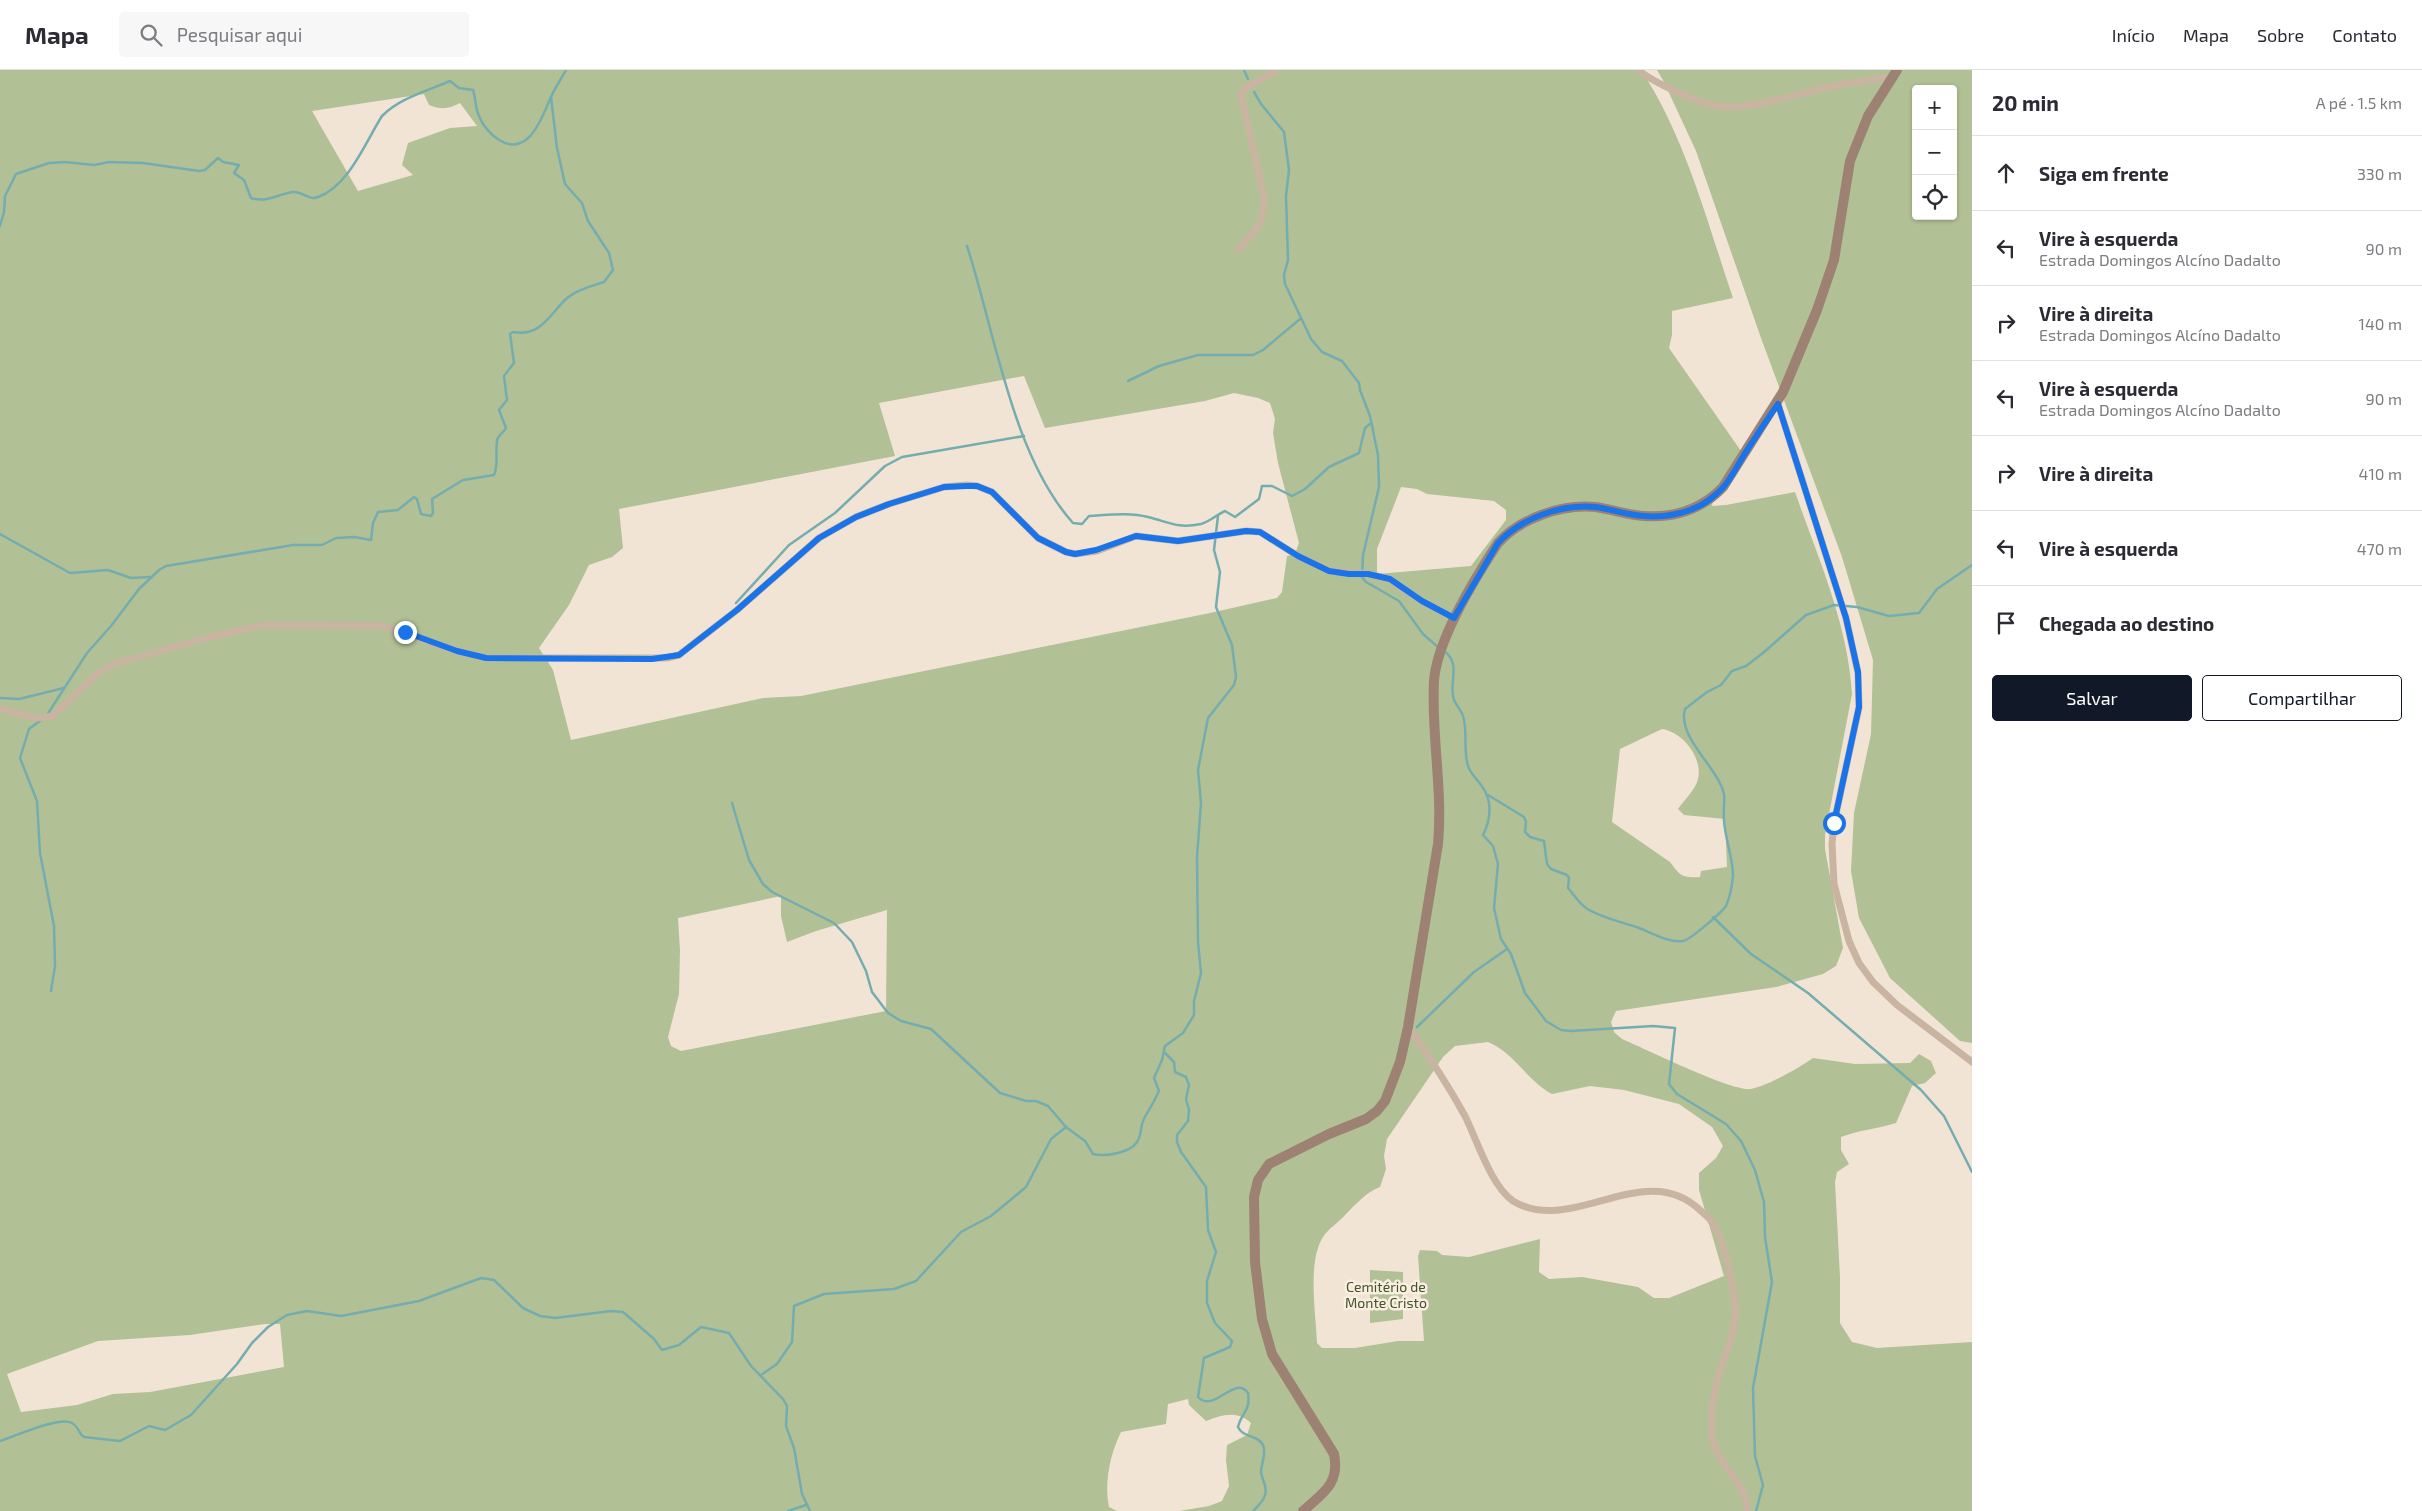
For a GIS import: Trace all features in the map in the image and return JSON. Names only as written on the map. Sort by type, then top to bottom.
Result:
[{"type":"street","points":[[1238,250],[1257,228],[1261,220],[1264,197],[1241,95],[1243,90],[1277,70]]},
{"type":"street","points":[[1638,70],[1648,78],[1703,103],[1719,106],[1771,101],[1840,84],[1895,74]]},
{"type":"street","points":[[1303,1511],[1332,1482],[1336,1464],[1334,1454],[1272,1354],[1262,1319],[1253,1226],[1254,1197],[1258,1180],[1269,1164],[1277,1158],[1366,1119],[1377,1111],[1385,1101],[1400,1062],[1408,1027],[1438,844],[1441,814],[1434,680],[1441,652],[1454,618],[1498,543],[1507,533],[1523,523],[1541,515],[1578,507],[1594,507],[1643,516],[1686,511],[1705,502],[1723,487],[1778,404],[1817,310],[1834,260],[1850,161],[1868,116],[1895,74]]},
{"type":"street","points":[[1778,404],[1846,618],[1858,672],[1859,707],[1834,823],[1832,844],[1834,884],[1849,941],[1859,963],[1873,982],[1896,1005],[1972,1062]]},
{"type":"street","points":[[0,709],[36,718],[53,716],[99,672],[114,664],[210,636],[264,625],[383,626],[457,651],[486,658],[667,658],[679,655],[737,610],[819,538],[856,517],[889,504],[944,487],[977,486],[992,492],[1038,538],[1066,552],[1075,554],[1096,550],[1136,536],[1178,541],[1246,531],[1260,532],[1298,556],[1329,571],[1368,574],[1390,579],[1427,604],[1454,618]]},
{"type":"street","points":[[1408,1027],[1437,1067],[1465,1116],[1500,1188],[1512,1200],[1525,1207],[1552,1210],[1576,1207],[1637,1192],[1655,1190],[1672,1193],[1694,1204],[1711,1221],[1726,1261],[1735,1304],[1734,1325],[1729,1347],[1718,1377],[1711,1428],[1714,1447],[1719,1459],[1742,1490],[1746,1500],[1747,1511]]},
{"type":"green space","points":[[0,70],[1641,70],[1657,96],[1683,152],[1733,298],[1672,311],[1672,335],[1669,348],[1741,451],[1713,500],[1712,506],[1795,492],[1831,591],[1845,642],[1852,694],[1825,835],[1825,849],[1843,948],[1836,966],[1823,974],[1776,987],[1616,1011],[1611,1022],[1614,1032],[1622,1039],[1708,1077],[1741,1088],[1751,1089],[1774,1081],[1813,1058],[1855,1064],[1910,1063],[1919,1054],[1931,1061],[1936,1073],[1925,1083],[1912,1086],[1896,1123],[1841,1137],[1841,1150],[1849,1164],[1837,1172],[1835,1182],[1840,1277],[1840,1323],[1852,1342],[1877,1348],[1972,1342],[1972,1511],[1179,1511],[1209,1506],[1222,1501],[1229,1486],[1226,1460],[1227,1445],[1247,1435],[1251,1423],[1235,1415],[1206,1421],[1189,1405],[1188,1399],[1168,1404],[1166,1424],[1121,1432],[1111,1459],[1107,1488],[1109,1507],[1117,1511],[0,1511]],"holes":[[[424,94],[429,105],[438,108],[448,108],[460,103],[477,126],[450,128],[408,143],[402,165],[413,175],[358,191],[312,111]],[[1024,376],[1045,428],[1205,401],[1234,393],[1258,398],[1270,403],[1275,419],[1273,433],[1278,463],[1299,543],[1295,554],[1287,556],[1282,592],[1277,598],[801,696],[763,698],[571,740],[553,670],[539,648],[569,605],[589,565],[612,557],[623,548],[619,509],[895,456],[879,403]],[[1401,487],[1417,489],[1427,494],[1494,501],[1506,510],[1506,520],[1471,566],[1377,574],[1377,549]],[[1662,729],[1670,731],[1690,747],[1699,771],[1695,787],[1678,809],[1684,815],[1725,819],[1727,867],[1701,871],[1700,877],[1682,875],[1670,862],[1612,822],[1620,749]],[[781,896],[781,916],[787,942],[816,931],[887,910],[886,1011],[681,1051],[671,1046],[668,1037],[679,994],[680,951],[678,918]],[[1488,1042],[1506,1053],[1535,1082],[1552,1094],[1590,1086],[1624,1090],[1679,1104],[1712,1127],[1723,1146],[1716,1158],[1699,1173],[1699,1190],[1724,1276],[1669,1298],[1654,1298],[1638,1287],[1582,1277],[1549,1279],[1539,1272],[1540,1239],[1469,1257],[1442,1255],[1437,1251],[1420,1250],[1418,1256],[1424,1341],[1398,1341],[1355,1348],[1322,1348],[1317,1343],[1314,1289],[1315,1260],[1318,1248],[1328,1231],[1361,1199],[1380,1187],[1386,1169],[1384,1156],[1387,1139],[1443,1057],[1455,1046]],[[265,1324],[280,1324],[284,1367],[150,1392],[113,1394],[77,1405],[21,1412],[7,1374],[98,1341],[190,1335]]]},
{"type":"green space","points":[[1657,70],[1972,70],[1972,1043],[1960,1041],[1890,978],[1859,918],[1851,871],[1854,813],[1871,734],[1873,660],[1842,557],[1761,338],[1696,151]]},
{"type":"green space","name":"Cemitério de Monte Cristo","points":[[1370,1270],[1403,1272],[1403,1319],[1370,1323]]},
{"type":"waterway","points":[[0,226],[4,212],[5,196],[16,174],[49,163],[65,162],[94,165],[109,162],[143,163],[199,171],[205,170],[218,158],[223,162],[239,165],[234,173],[244,180],[251,198],[267,199],[293,192],[315,198],[329,191],[348,173],[382,116],[397,104],[450,81],[459,88],[473,90],[479,116],[493,135],[509,144],[519,144],[526,140],[539,124],[566,70]]},
{"type":"waterway","points":[[1244,70],[1248,79]]},
{"type":"waterway","points":[[1254,92],[1261,104],[1284,132],[1289,170],[1286,196],[1288,260],[1284,275],[1285,284],[1311,339],[1322,352],[1342,361],[1359,383],[1370,416],[1378,455],[1379,487],[1363,555],[1362,577],[1366,582],[1399,601],[1423,634],[1438,647]]},
{"type":"waterway","points":[[47,715],[87,653],[111,626],[139,589],[166,566],[293,545],[322,545],[336,538],[354,537],[371,540],[373,523],[378,512],[398,510],[414,497],[417,499],[421,514],[431,516],[433,513],[432,499],[463,480],[494,475],[499,435],[506,428],[499,410],[507,400],[504,376],[514,363],[510,334],[513,332],[523,333],[538,328],[566,299],[574,293],[604,282],[613,270],[609,253],[588,221],[582,203],[565,184],[557,148],[551,97]]},
{"type":"waterway","points":[[967,246],[1020,428],[1035,463],[1052,495],[1073,523],[1082,524],[1089,516],[1118,514],[1141,515],[1186,526],[1205,523],[1225,511],[1235,517],[1259,499],[1262,486],[1272,486],[1292,496],[1305,489],[1329,467],[1359,453],[1365,428],[1371,423]]},
{"type":"waterway","points":[[1128,381],[1159,366],[1198,355],[1253,355],[1263,350],[1300,319]]},
{"type":"waterway","points":[[736,603],[789,545],[835,513],[885,466],[902,457],[1024,436]]},
{"type":"waterway","points":[[732,803],[749,860],[763,884],[772,892],[834,923],[852,942],[866,971],[872,992],[888,1013],[901,1021],[931,1029],[1000,1093],[1026,1101],[1036,1101],[1048,1106],[1066,1127],[1085,1141],[1093,1154],[1110,1154],[1129,1149],[1139,1139],[1143,1122],[1159,1091],[1154,1078],[1162,1060],[1165,1046],[1183,1033],[1194,1015],[1194,1001],[1201,973],[1198,942],[1197,857],[1201,803],[1198,770],[1208,718],[1234,685],[1236,677],[1232,645],[1216,607],[1220,572],[1214,550],[1218,516]]},
{"type":"waterway","points":[[0,534],[70,573],[108,570],[131,578],[150,577]]},
{"type":"waterway","points":[[1488,795],[1524,817],[1526,822],[1525,832],[1530,837],[1544,841],[1547,864],[1551,869],[1567,875],[1569,878],[1568,888],[1586,908],[1605,917],[1666,939],[1683,941],[1706,925],[1726,906],[1733,876],[1725,827],[1724,794],[1714,773],[1692,742],[1684,720],[1685,709],[1707,692],[1721,685],[1732,671],[1746,666],[1763,653],[1806,615],[1834,605],[1857,607],[1889,616],[1919,613],[1937,589],[1972,565]]},
{"type":"waterway","points":[[1443,650],[1452,660],[1454,671],[1453,696],[1462,713],[1464,722],[1468,766],[1488,797],[1490,810],[1488,823],[1483,835],[1493,846],[1498,864],[1494,908],[1501,939],[1511,954],[1525,993],[1546,1021],[1561,1030],[1653,1026],[1675,1028],[1669,1084],[1677,1094],[1726,1124],[1741,1141],[1755,1170],[1764,1202],[1765,1237],[1772,1282],[1753,1388],[1755,1456],[1763,1485],[1756,1511]]},
{"type":"waterway","points":[[0,698],[19,699],[64,688]]},
{"type":"waterway","points":[[41,720],[29,729],[20,758],[37,801],[40,853],[54,926],[55,966],[51,991]]},
{"type":"waterway","points":[[1713,917],[1751,954],[1808,993],[1921,1090],[1944,1116],[1972,1172]]},
{"type":"waterway","points":[[1417,1027],[1474,972],[1507,949]]},
{"type":"waterway","points":[[1165,1053],[1174,1062],[1175,1072],[1186,1077],[1189,1085],[1186,1099],[1189,1110],[1188,1121],[1177,1135],[1177,1142],[1181,1152],[1206,1187],[1208,1230],[1216,1252],[1207,1281],[1207,1303],[1215,1323],[1232,1341],[1230,1347],[1204,1358],[1198,1397],[1204,1401],[1211,1401],[1237,1388],[1243,1388],[1248,1393],[1247,1408],[1238,1427],[1243,1433],[1257,1439],[1263,1445],[1261,1472],[1266,1492],[1262,1502],[1253,1511]]},
{"type":"waterway","points":[[761,1375],[777,1364],[792,1342],[794,1306],[824,1294],[894,1289],[916,1281],[961,1232],[991,1216],[1026,1187],[1051,1139],[1066,1127]]},
{"type":"waterway","points":[[0,1441],[58,1422],[74,1424],[84,1437],[120,1441],[149,1426],[165,1430],[191,1415],[237,1364],[252,1343],[268,1327],[287,1315],[307,1311],[341,1316],[419,1301],[481,1278],[494,1280],[523,1308],[540,1316],[555,1318],[611,1311],[623,1312],[654,1339],[662,1350],[679,1345],[701,1327],[729,1333],[751,1366],[783,1399],[787,1406],[786,1426],[794,1448],[802,1494],[810,1511]]},
{"type":"waterway","points":[[788,1511],[806,1505]]},
{"type":"route","points":[[405,632],[457,651],[486,658],[652,659],[679,655],[737,610],[819,538],[856,517],[889,504],[944,487],[967,486],[983,487],[992,492],[1024,527],[1047,544],[1066,552],[1075,554],[1086,553],[1136,536],[1178,541],[1246,531],[1260,532],[1298,556],[1329,571],[1368,574],[1390,579],[1431,607],[1454,618],[1498,543],[1507,533],[1523,523],[1541,515],[1578,507],[1594,507],[1643,516],[1669,515],[1696,508],[1715,496],[1723,487],[1778,404],[1846,618],[1858,672],[1859,707],[1834,823]]}]
